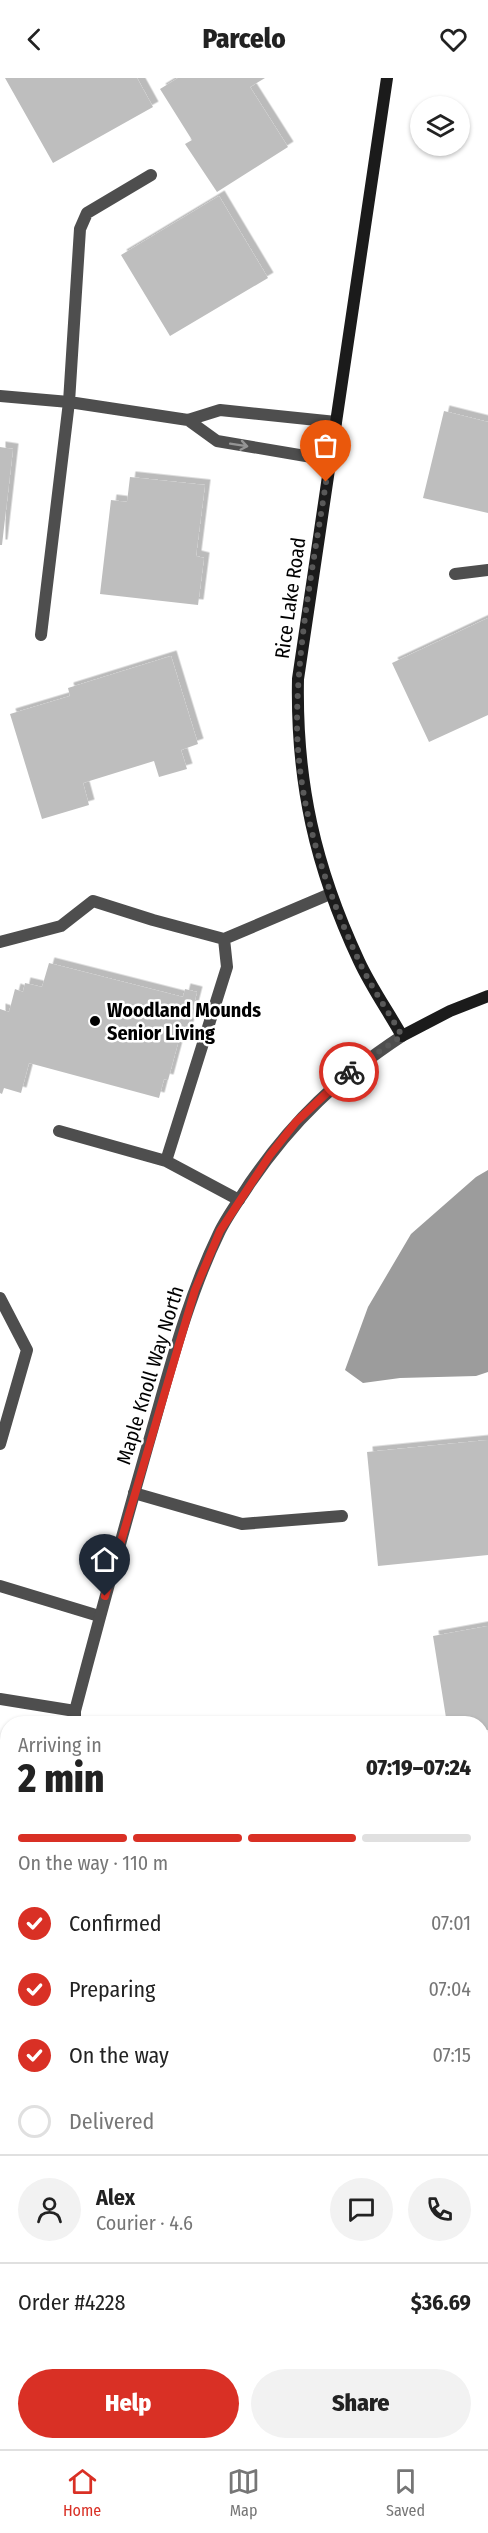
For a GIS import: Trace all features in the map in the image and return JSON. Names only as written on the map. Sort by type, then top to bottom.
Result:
[{"type":"street","name":"Rice Lake Road","points":[[387,78],[298,679],[297,728],[302,780],[315,841],[330,894],[360,963],[402,1036]]},
{"type":"street","points":[[41,635],[69,402],[80,229],[87,213],[151,175]]},
{"type":"street","points":[[0,396],[69,402],[188,420],[220,410],[336,422]]},
{"type":"street","points":[[188,420],[217,441],[329,460]]},
{"type":"street","points":[[455,574],[488,570]]},
{"type":"street","points":[[0,942],[62,926],[93,901],[224,939],[330,894]]},
{"type":"street","points":[[166,1161],[227,967],[224,939]]},
{"type":"street","name":"Maple Knoll Way North","points":[[75,1716],[99,1616],[195,1290],[220,1231],[270,1155],[296,1122],[360,1064],[402,1036],[450,1011],[488,996]]},
{"type":"street","points":[[59,1131],[166,1161],[239,1200]]},
{"type":"street","points":[[0,1298],[27,1350],[0,1444]]},
{"type":"street","points":[[135,1493],[242,1524],[342,1516]]},
{"type":"street","points":[[0,1586],[99,1616]]},
{"type":"street","points":[[0,1699],[71,1716]]},
{"type":"shaded area","points":[[488,1170],[488,1372],[476,1376],[400,1378],[363,1383],[345,1370],[368,1307],[411,1234],[476,1177]]},
{"type":"building","points":[[5,78],[137,78],[153,107],[53,163]]},
{"type":"building","points":[[178,78],[265,78],[250,87],[288,147],[217,192],[185,144],[192,140],[160,89]]},
{"type":"building","points":[[219,196],[268,278],[170,336],[121,255]]},
{"type":"building","points":[[444,411],[488,422],[488,513],[423,498]]},
{"type":"building","points":[[0,447],[13,449],[2,545],[0,545]]},
{"type":"building","points":[[130,477],[205,485],[196,556],[204,558],[198,605],[100,594],[111,500],[127,502]]},
{"type":"building","points":[[488,618],[488,715],[429,742],[392,663]]},
{"type":"building","points":[[171,656],[198,744],[181,750],[187,769],[159,777],[154,761],[83,783],[89,805],[42,819],[10,714],[70,696],[68,688]]},
{"type":"building","name":"Woodland Mounds Senior Living","points":[[49,963],[183,997],[185,989],[197,992],[187,1031],[181,1032],[168,1080],[164,1079],[159,1098],[29,1063],[21,1093],[4,1088],[2,1094],[0,1093],[0,1009],[9,1012],[15,989],[23,992],[25,983],[42,987]]},
{"type":"building","points":[[488,1440],[488,1555],[378,1566],[367,1452]]},
{"type":"building","points":[[488,1626],[488,1716],[446,1716],[433,1636]]},
{"type":"way so far","points":[[326,482],[298,679],[297,728],[302,780],[315,841],[330,894],[360,963],[402,1036],[349,1072]]},
{"type":"place","name":"Woodland Mounds Senior Living","points":[[95,1021]]},
{"type":"route","points":[[105,1596],[195,1290],[220,1231],[270,1155],[296,1122],[349,1072]]}]
